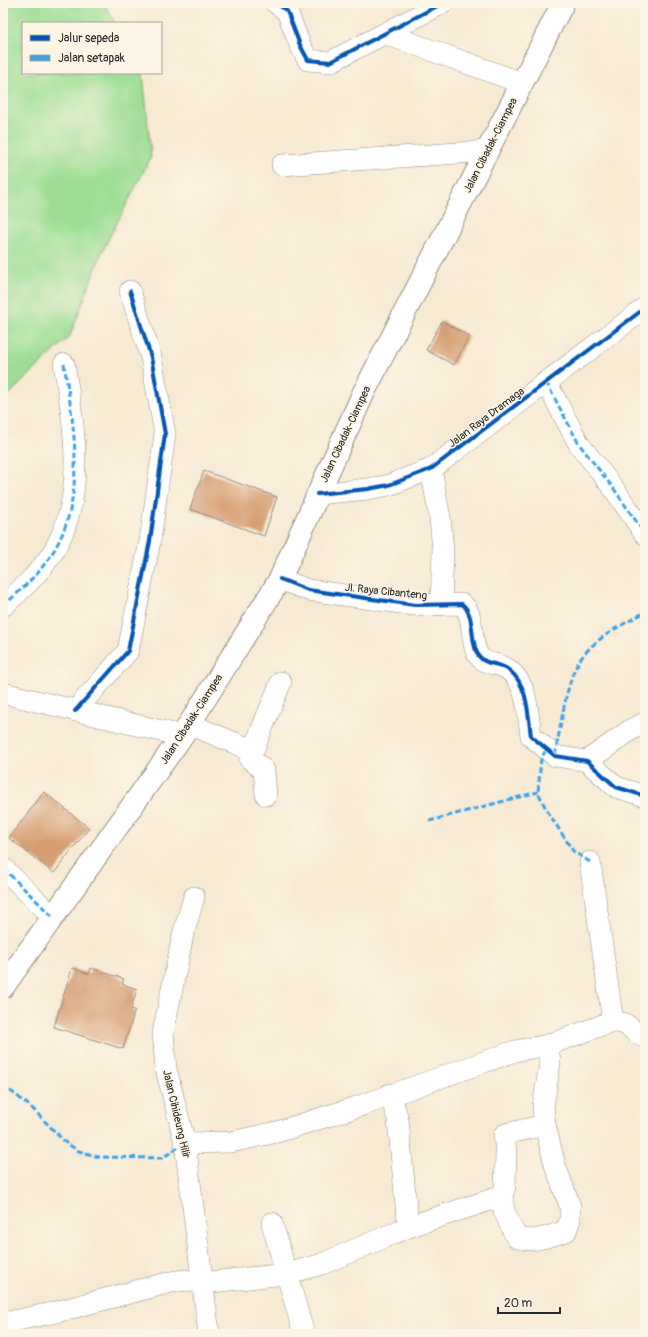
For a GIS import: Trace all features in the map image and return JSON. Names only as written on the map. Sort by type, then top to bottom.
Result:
[{"type":"highway","name":"Jalan Cibadak-Ciampea","points":[[3,987],[52,916],[186,730],[280,579],[362,394],[563,3]]},
{"type":"street","points":[[276,3],[287,11],[300,45],[308,60],[330,62],[443,3]]},
{"type":"street","points":[[386,34],[522,83]]},
{"type":"street","points":[[282,165],[488,151]]},
{"type":"street","points":[[76,710],[128,652],[150,541],[165,434],[151,357],[130,291]]},
{"type":"street","name":"Jalan Raya Dramaga","points":[[317,494],[368,490],[389,485],[431,469],[645,308]]},
{"type":"street","points":[[3,606],[37,573],[52,553],[69,518],[75,447],[71,407],[64,364]]},
{"type":"street","points":[[546,382],[579,444],[614,489],[645,534]]},
{"type":"street","points":[[431,469],[440,518],[444,552],[441,605]]},
{"type":"street","name":"Jl. Raya Cibanteng","points":[[280,579],[308,590],[415,605],[462,604],[468,611],[477,652],[482,661],[510,670],[521,684],[532,736],[537,742],[555,756],[587,761]]},
{"type":"street","points":[[266,795],[264,770],[250,759],[281,682]]},
{"type":"street","points":[[3,693],[76,710],[186,730],[242,746],[252,753]]},
{"type":"street","points":[[645,723],[632,729],[587,761],[616,787],[645,796]]},
{"type":"street","points":[[590,862],[613,1022]]},
{"type":"street","points":[[3,868],[52,916]]},
{"type":"street","name":"Jalan Cihideung Hilir","points":[[194,897],[183,935],[162,1033],[166,1069],[185,1143],[209,1334]]},
{"type":"street","points":[[185,1143],[231,1142],[252,1139],[363,1105],[390,1094],[514,1051],[548,1045],[613,1022],[628,1025],[641,1036],[645,1037]]},
{"type":"street","points":[[545,1125],[504,1135],[506,1152],[505,1187],[502,1196],[504,1211],[516,1237],[523,1241],[566,1231],[570,1220],[570,1206],[555,1165],[545,1125],[543,1107],[550,1063],[548,1045]]},
{"type":"street","points":[[390,1094],[398,1119],[408,1227]]},
{"type":"street","points":[[3,1323],[52,1313],[171,1282],[185,1280],[202,1283],[286,1274],[322,1264],[408,1227],[502,1196]]},
{"type":"street","points":[[272,1223],[304,1334]]},
{"type":"green space","points":[[3,3],[104,3],[114,22],[22,22],[22,74],[143,74],[151,157],[102,252],[70,336],[3,400]]},
{"type":"building","points":[[442,321],[469,336],[454,365],[426,350]]},
{"type":"building","points":[[204,471],[277,497],[264,536],[190,509]]},
{"type":"building","points":[[44,792],[89,828],[54,873],[9,838]]},
{"type":"building","points":[[72,968],[89,974],[91,968],[124,979],[122,984],[137,989],[131,1009],[135,1010],[123,1049],[54,1027]]},
{"type":"marked path","points":[[3,606],[30,581],[48,560],[64,531],[70,508],[74,484],[75,460],[74,436],[64,364]]},
{"type":"marked path","points":[[546,382],[579,444],[614,489],[645,534]]},
{"type":"marked path","points":[[590,862],[573,851],[546,809],[538,792],[541,759],[546,750],[555,756],[563,710],[569,687],[572,676],[582,657],[597,641],[616,628],[645,612]]},
{"type":"marked path","points":[[429,821],[538,792]]},
{"type":"marked path","points":[[3,868],[52,916]]},
{"type":"marked path","points":[[3,1085],[31,1107],[66,1143],[79,1151],[99,1157],[162,1158],[185,1143]]},
{"type":"cycle path","points":[[276,3],[287,11],[300,45],[308,60],[330,62],[443,3]]},
{"type":"cycle path","points":[[75,711],[128,651],[150,541],[165,434],[151,357],[130,291]]},
{"type":"cycle path","points":[[317,494],[368,489],[389,485],[431,469],[645,308]]},
{"type":"cycle path","points":[[280,579],[308,590],[415,605],[462,604],[466,608],[471,620],[477,653],[484,660],[506,668],[516,677],[520,684],[524,692],[528,710],[531,736],[555,756],[587,761],[616,787],[645,796]]}]
